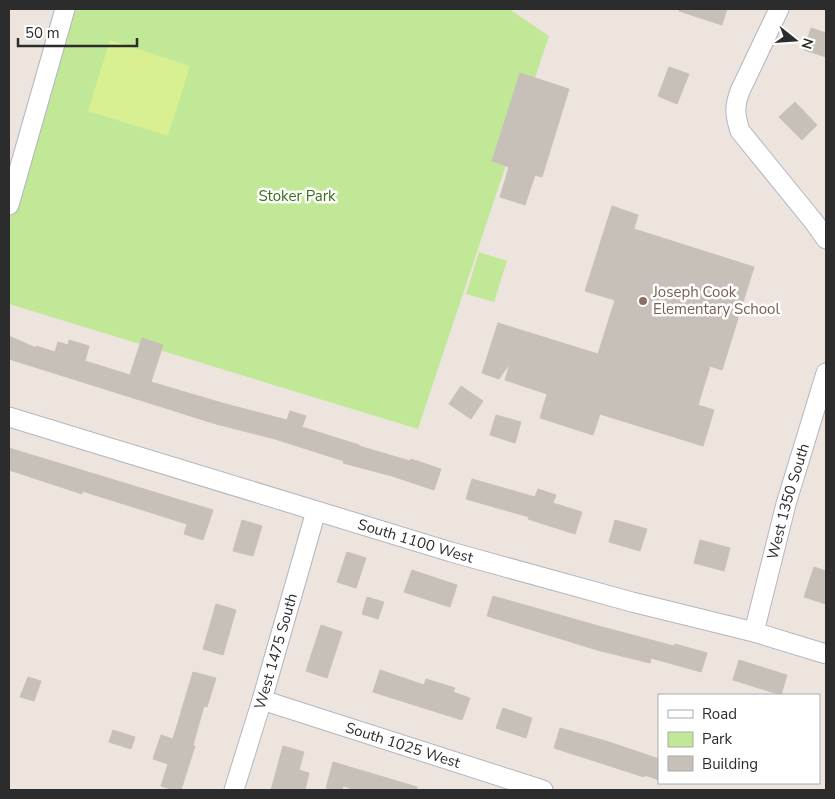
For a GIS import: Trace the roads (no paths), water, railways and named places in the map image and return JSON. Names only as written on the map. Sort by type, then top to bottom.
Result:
[{"type":"street","points":[[9,205],[66,9]]},
{"type":"street","points":[[779,9],[740,90],[736,103],[736,116],[740,131],[826,239]]},
{"type":"street","name":"West 1350 South","points":[[754,632],[786,504],[826,373]]},
{"type":"street","name":"South 1100 West","points":[[9,417],[451,552],[632,602],[754,632],[826,654]]},
{"type":"street","name":"West 1475 South","points":[[234,790],[262,700],[316,510]]},
{"type":"street","name":"South 1025 West","points":[[262,700],[543,790]]},
{"type":"place","name":"Joseph Cook Elementary School","points":[[643,301]]},
{"type":"park label","name":"Stoker Park","points":[[297,196]]}]
